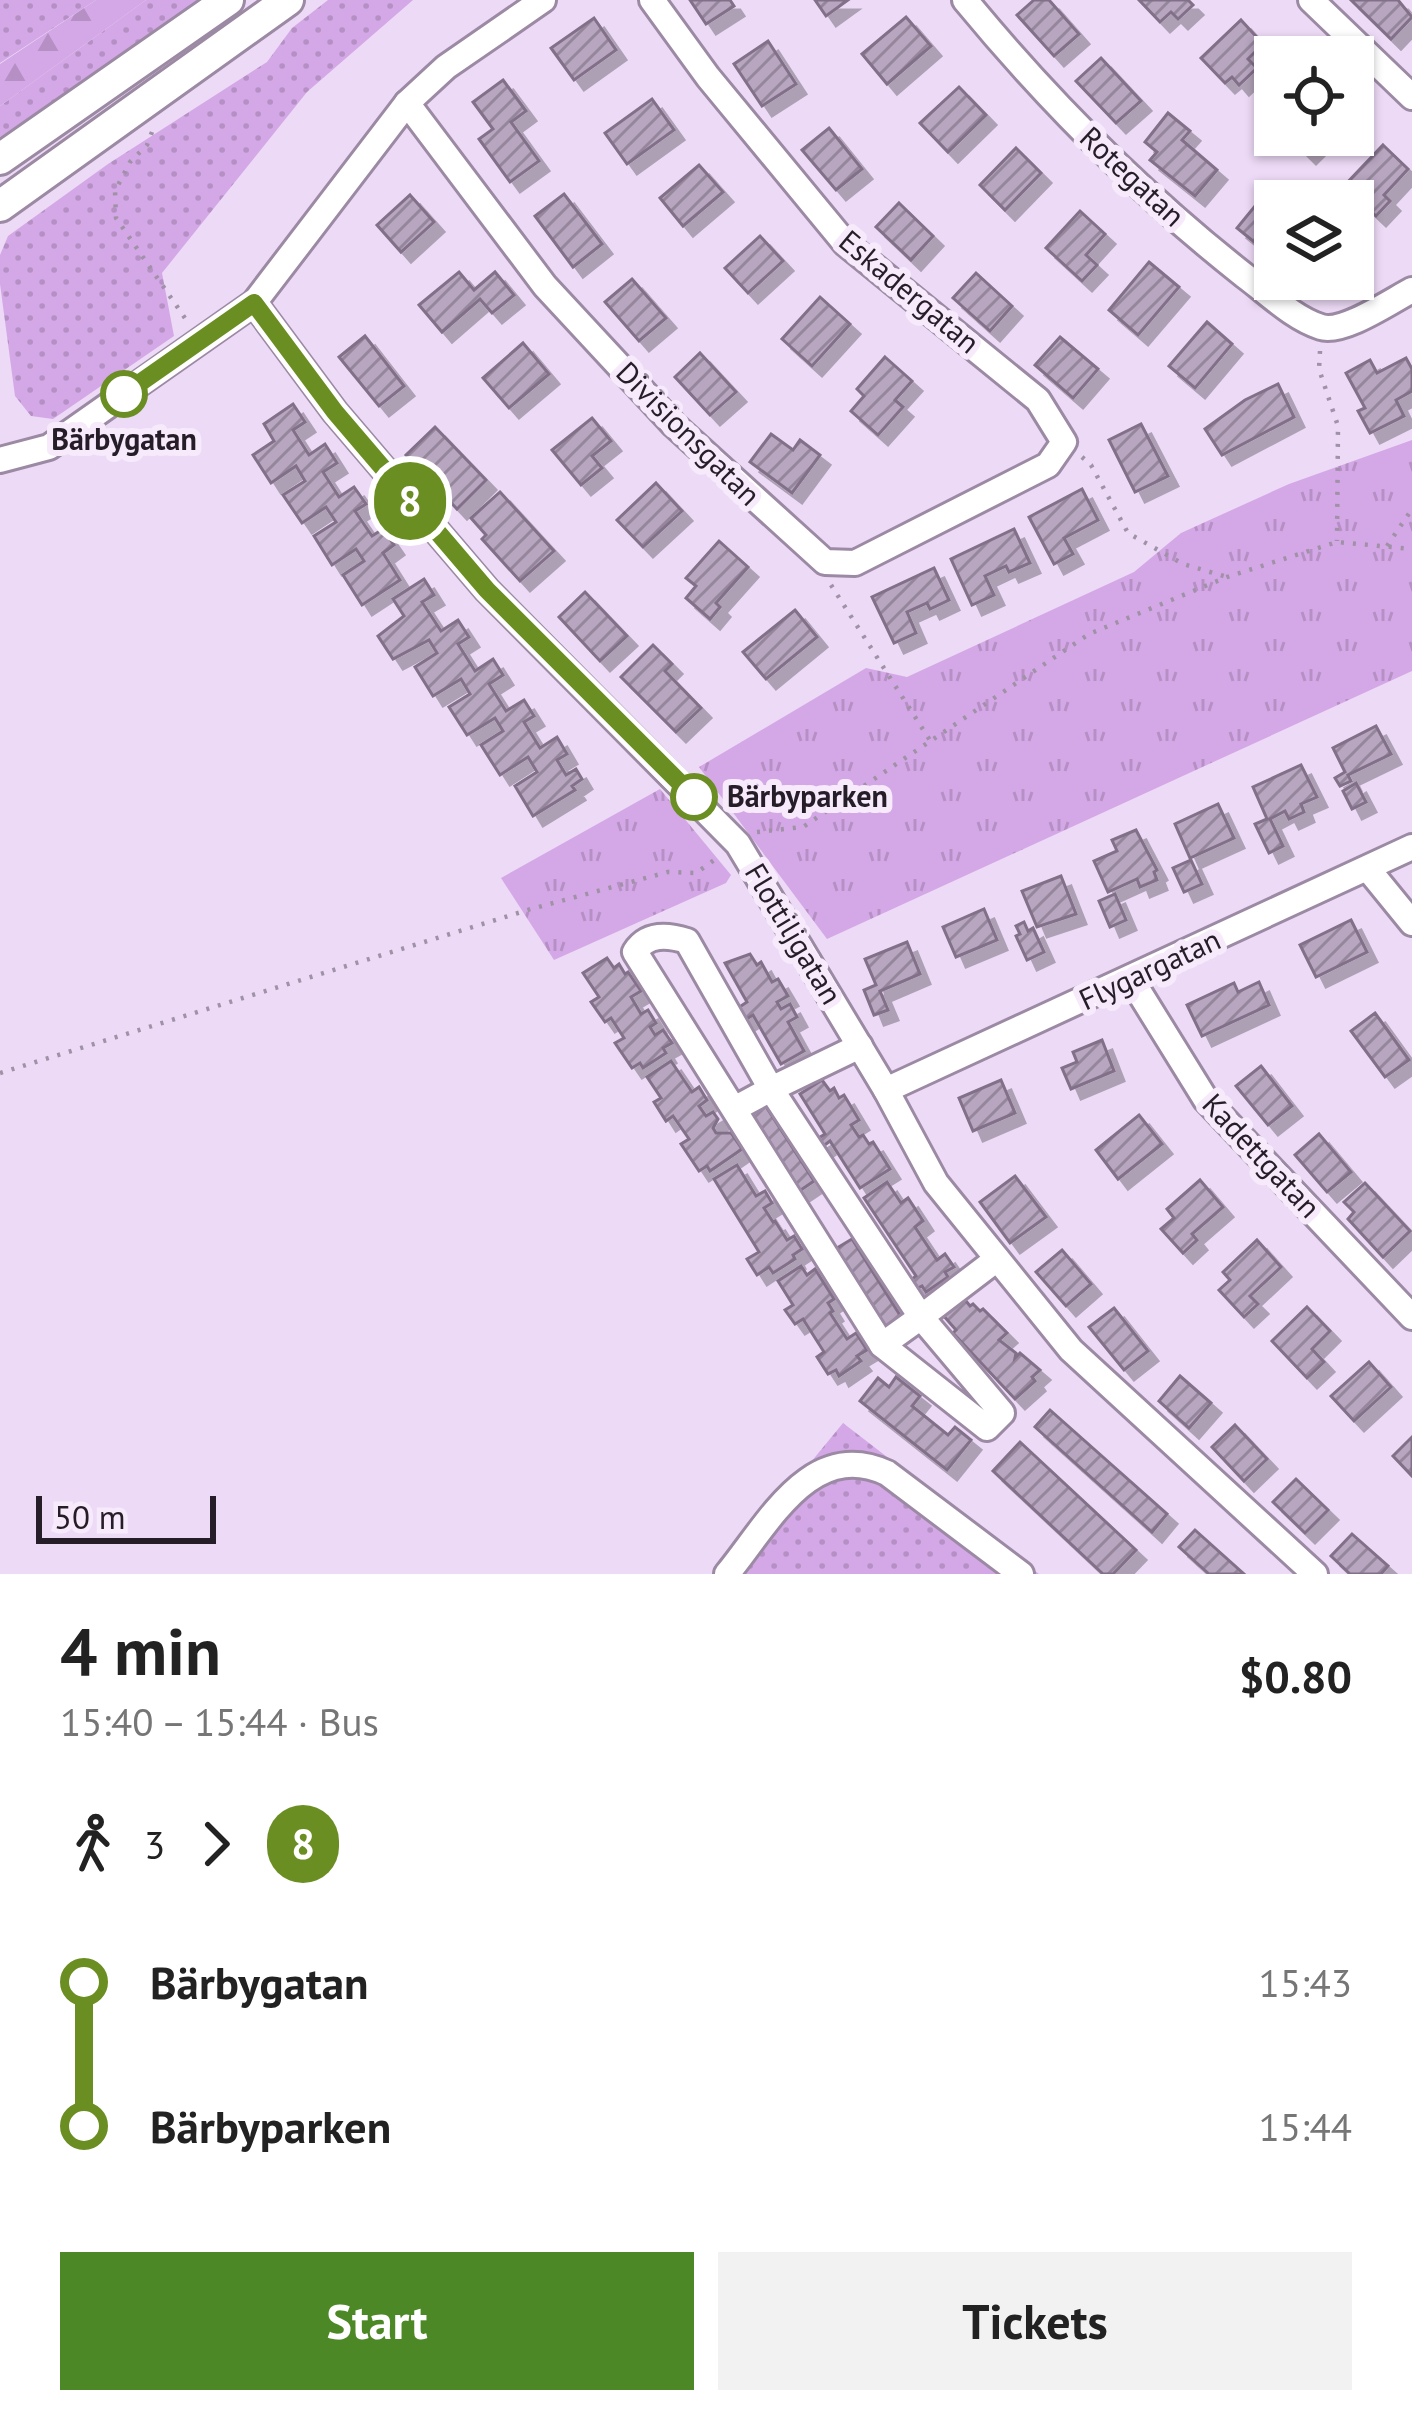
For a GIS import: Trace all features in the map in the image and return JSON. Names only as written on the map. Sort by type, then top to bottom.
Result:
[{"type":"main road","points":[[0,159],[228,0]]},
{"type":"main road","points":[[0,206],[288,0]]},
{"type":"street","points":[[0,460],[49,447],[254,303],[407,103],[446,68],[543,0]]},
{"type":"street","name":"Eskadergatan","points":[[652,0],[708,77],[845,243],[1038,400],[1064,442]]},
{"type":"street","name":"Rotegatan","points":[[965,0],[1017,63],[1120,169],[1196,237],[1294,313],[1322,328]]},
{"type":"street","points":[[1311,0],[1412,97]]},
{"type":"street","name":"Divisionsgatan","points":[[407,103],[544,286],[674,425],[825,562]]},
{"type":"street","points":[[1322,328],[1339,328],[1412,290]]},
{"type":"street","name":"Flottiljgatan","points":[[254,303],[335,412],[487,590],[738,844],[886,1090],[936,1183],[1071,1350],[1315,1574]]},
{"type":"street","points":[[825,562],[855,563],[1048,465],[1064,442]]},
{"type":"street","name":"Flygargatan","points":[[886,1090],[1412,847]]},
{"type":"street","points":[[1368,869],[1412,923]]},
{"type":"street","points":[[667,934],[687,941],[771,1089],[921,1318],[1002,1413],[988,1428],[882,1345],[734,1109],[635,952],[641,942],[667,934]]},
{"type":"street","name":"Kadettgatan","points":[[1131,979],[1206,1100],[1412,1317]]},
{"type":"street","points":[[734,1109],[860,1046]]},
{"type":"street","points":[[882,1345],[997,1259]]},
{"type":"street","points":[[727,1574],[794,1492],[818,1471],[838,1462],[864,1462],[887,1473],[1021,1574]]},
{"type":"path","points":[[154,126],[147,145],[130,162],[115,191],[116,218],[201,340]]},
{"type":"path","points":[[1322,328],[1319,369],[1338,426],[1337,542]]},
{"type":"path","points":[[1064,442],[1091,464],[1128,532],[1183,563],[1227,577]]},
{"type":"path","points":[[1387,546],[1412,509]]},
{"type":"path","points":[[0,1073],[531,909],[668,872],[696,873],[761,829],[803,827],[1089,634],[1227,577],[1337,542],[1412,549]]},
{"type":"path","points":[[825,562],[827,579],[931,742]]},
{"type":"green space","points":[[0,0],[96,0],[0,63]]},
{"type":"green space","points":[[96,0],[146,0],[0,106],[0,64]]},
{"type":"green space","points":[[146,0],[205,0],[0,137],[0,106]]},
{"type":"green space","points":[[328,0],[413,0],[307,92],[162,273],[174,336],[53,419],[31,416],[15,396],[0,284],[0,255],[8,236],[108,164],[267,62],[292,28]]},
{"type":"green space","name":"Bärbyparken","points":[[1412,440],[1412,671],[827,939],[699,767],[866,668],[907,677],[1134,572],[1181,533],[1289,484]]},
{"type":"green space","points":[[660,789],[731,875],[726,883],[554,960],[501,878]]},
{"type":"green space","points":[[843,1423],[1039,1574],[719,1574]]},
{"type":"building","points":[[690,0],[730,0],[734,6],[706,24]]},
{"type":"building","points":[[815,0],[848,0],[826,16]]},
{"type":"building","points":[[1034,0],[1049,0],[1079,34],[1054,56],[1017,15]]},
{"type":"building","points":[[1139,0],[1188,0],[1193,5],[1178,19],[1171,12],[1160,22]]},
{"type":"building","points":[[1351,0],[1398,0],[1412,17],[1391,39]]},
{"type":"building","points":[[906,17],[931,46],[887,84],[862,54]]},
{"type":"building","points":[[594,18],[616,50],[574,80],[551,48]]},
{"type":"building","points":[[1241,20],[1256,36],[1254,53],[1248,59],[1254,71],[1239,85],[1232,77],[1225,83],[1201,58]]},
{"type":"building","points":[[768,41],[796,84],[762,106],[734,64]]},
{"type":"building","points":[[1101,58],[1141,101],[1116,123],[1076,81]]},
{"type":"building","points":[[503,80],[526,111],[511,122],[539,161],[510,182],[479,139],[493,129],[473,102]]},
{"type":"building","points":[[959,87],[986,115],[948,152],[920,123]]},
{"type":"building","points":[[652,99],[674,130],[627,164],[605,133]]},
{"type":"building","points":[[1168,113],[1190,131],[1182,140],[1217,170],[1195,196],[1150,160],[1157,152],[1145,142]]},
{"type":"building","points":[[829,128],[862,169],[836,190],[802,150]]},
{"type":"building","points":[[1383,145],[1408,169],[1384,195],[1390,201],[1376,216],[1374,180],[1350,180]]},
{"type":"building","points":[[1016,148],[1041,173],[1005,210],[980,185]]},
{"type":"building","points":[[699,165],[723,192],[683,226],[660,198]]},
{"type":"building","points":[[564,194],[602,244],[573,267],[535,216]]},
{"type":"building","points":[[410,195],[434,222],[401,252],[377,225]]},
{"type":"building","points":[[899,203],[933,236],[911,260],[876,227]]},
{"type":"building","points":[[1254,207],[1254,242],[1237,228]]},
{"type":"building","points":[[1080,211],[1105,234],[1086,255],[1097,265],[1082,281],[1046,248]]},
{"type":"building","points":[[760,236],[783,261],[748,293],[725,268]]},
{"type":"building","points":[[1149,262],[1179,287],[1138,335],[1109,310]]},
{"type":"building","points":[[459,272],[474,290],[495,272],[514,295],[492,313],[480,299],[442,332],[419,305]]},
{"type":"building","points":[[976,273],[1012,306],[990,331],[953,298]]},
{"type":"building","points":[[632,279],[666,318],[639,341],[605,302]]},
{"type":"building","points":[[820,297],[850,324],[812,366],[782,339]]},
{"type":"building","points":[[1207,322],[1232,344],[1195,388],[1169,366]]},
{"type":"building","points":[[365,336],[404,386],[379,406],[339,357]]},
{"type":"building","points":[[1060,337],[1098,369],[1073,398],[1035,365]]},
{"type":"building","points":[[523,343],[549,374],[509,408],[483,378]]},
{"type":"building","points":[[700,353],[736,392],[710,415],[675,377]]},
{"type":"building","points":[[885,357],[912,381],[895,400],[903,407],[878,435],[851,411],[864,396],[857,389]]},
{"type":"building","points":[[1406,358],[1412,369],[1412,391],[1396,400],[1404,416],[1370,433],[1358,411],[1365,408],[1346,373],[1370,360],[1377,373]]},
{"type":"building","points":[[1278,384],[1294,417],[1222,455],[1205,429],[1245,400]]},
{"type":"building","points":[[293,404],[305,422],[293,430],[309,455],[325,444],[337,463],[323,472],[339,497],[354,487],[366,504],[355,511],[372,536],[383,529],[394,545],[383,553],[400,580],[362,605],[343,575],[364,561],[356,549],[332,565],[314,536],[336,522],[326,507],[302,523],[283,495],[305,481],[296,466],[271,483],[253,455],[274,441],[264,424]]},
{"type":"building","points":[[592,418],[611,441],[592,456],[602,468],[581,485],[552,450]]},
{"type":"building","points":[[1141,424],[1168,476],[1135,492],[1109,440]]},
{"type":"building","points":[[435,427],[486,480],[457,509],[406,455]]},
{"type":"building","points":[[771,434],[793,450],[800,440],[820,455],[792,493],[750,462]]},
{"type":"building","points":[[656,483],[682,511],[643,547],[617,520]]},
{"type":"building","points":[[1082,489],[1098,520],[1064,538],[1073,554],[1054,564],[1029,517]]},
{"type":"building","points":[[500,492],[554,551],[520,581],[482,539],[486,535],[471,518]]},
{"type":"building","points":[[1014,529],[1030,563],[1009,572],[1006,566],[985,576],[994,595],[972,605],[951,559]]},
{"type":"building","points":[[719,541],[748,567],[716,603],[720,607],[710,619],[686,598],[696,586],[686,578]]},
{"type":"building","points":[[934,568],[949,600],[907,612],[916,633],[894,643],[872,597]]},
{"type":"building","points":[[424,579],[434,595],[422,602],[441,631],[458,620],[469,637],[458,644],[475,671],[493,659],[503,675],[489,684],[506,711],[524,700],[534,716],[524,722],[540,748],[557,737],[567,754],[557,760],[566,775],[576,769],[582,779],[572,786],[575,790],[533,816],[515,786],[537,772],[528,757],[500,775],[481,745],[503,731],[495,718],[467,735],[449,707],[470,694],[461,679],[433,696],[415,667],[437,653],[429,640],[393,659],[378,636],[404,616],[393,599]]},
{"type":"building","points":[[585,592],[627,636],[600,661],[559,617]]},
{"type":"building","points":[[795,610],[817,637],[766,679],[743,652]]},
{"type":"building","points":[[653,645],[672,664],[665,671],[701,708],[676,732],[621,677]]},
{"type":"building","points":[[1376,726],[1391,754],[1348,775],[1351,781],[1340,786],[1335,778],[1345,772],[1333,748]]},
{"type":"building","points":[[1301,765],[1317,797],[1301,804],[1304,812],[1289,819],[1285,811],[1270,819],[1283,846],[1269,853],[1255,824],[1267,819],[1253,787]]},
{"type":"building","points":[[1356,783],[1366,802],[1352,809],[1343,791]]},
{"type":"building","points":[[1218,804],[1234,838],[1190,858],[1175,824]]},
{"type":"building","points":[[1136,830],[1157,870],[1157,880],[1140,887],[1137,879],[1108,892],[1094,861],[1117,851],[1112,840]]},
{"type":"building","points":[[1191,860],[1202,884],[1184,892],[1173,868]]},
{"type":"building","points":[[1061,876],[1076,914],[1037,927],[1022,891]]},
{"type":"building","points":[[1115,894],[1126,920],[1110,927],[1099,901]]},
{"type":"building","points":[[984,909],[997,940],[956,957],[943,927]]},
{"type":"building","points":[[1351,920],[1367,952],[1316,977],[1300,945]]},
{"type":"building","points":[[1024,922],[1028,931],[1033,928],[1044,952],[1027,960],[1016,936],[1020,934],[1016,926]]},
{"type":"building","points":[[907,942],[920,974],[880,991],[888,1010],[874,1015],[864,990],[876,985],[865,959]]},
{"type":"building","points":[[750,954],[757,965],[761,962],[772,982],[778,979],[788,996],[777,1002],[781,1009],[790,1004],[797,1017],[788,1022],[804,1051],[781,1064],[753,1015],[745,1020],[738,1008],[747,1002],[725,963]]},
{"type":"building","points":[[607,958],[614,968],[619,964],[628,972],[641,991],[631,997],[641,1014],[648,1010],[656,1023],[650,1027],[655,1035],[663,1030],[672,1043],[663,1048],[666,1053],[643,1068],[640,1063],[632,1068],[615,1043],[624,1038],[611,1018],[605,1022],[591,1002],[599,997],[583,973]]},
{"type":"building","points":[[1259,982],[1269,1005],[1202,1036],[1187,1005],[1234,983],[1238,992]]},
{"type":"building","points":[[1375,1013],[1409,1060],[1385,1077],[1351,1031]]},
{"type":"building","points":[[1102,1040],[1114,1071],[1071,1089],[1062,1068],[1077,1062],[1073,1052]]},
{"type":"building","points":[[671,1061],[692,1092],[699,1087],[707,1100],[699,1106],[706,1116],[713,1112],[718,1119],[713,1128],[716,1133],[731,1133],[742,1149],[710,1171],[707,1166],[699,1171],[681,1144],[689,1139],[673,1116],[666,1121],[654,1102],[661,1098],[647,1077]]},
{"type":"building","points":[[1261,1066],[1292,1106],[1268,1125],[1236,1086]]},
{"type":"building","points":[[822,1080],[839,1098],[844,1095],[859,1120],[851,1125],[859,1137],[873,1142],[890,1169],[860,1188],[830,1141],[822,1147],[817,1139],[825,1134],[800,1094]]},
{"type":"building","points":[[1001,1080],[1015,1113],[973,1131],[959,1098]]},
{"type":"building","points":[[763,1102],[814,1181],[795,1194],[744,1114]]},
{"type":"building","points":[[1139,1115],[1162,1144],[1118,1179],[1096,1150]]},
{"type":"building","points":[[1319,1134],[1351,1172],[1327,1192],[1295,1155]]},
{"type":"building","points":[[737,1165],[756,1196],[765,1191],[772,1203],[764,1208],[773,1222],[787,1240],[794,1236],[802,1249],[773,1273],[769,1267],[757,1275],[747,1259],[759,1252],[714,1179]]},
{"type":"building","points":[[1015,1176],[1046,1217],[1010,1243],[980,1202]]},
{"type":"building","points":[[1200,1180],[1223,1207],[1192,1234],[1197,1240],[1183,1253],[1161,1229],[1174,1218],[1167,1209]]},
{"type":"building","points":[[887,1182],[901,1203],[908,1198],[923,1221],[915,1227],[937,1260],[945,1254],[954,1267],[926,1292],[912,1279],[916,1276],[864,1198]]},
{"type":"building","points":[[1365,1183],[1410,1231],[1383,1257],[1348,1219],[1354,1212],[1344,1202]]},
{"type":"building","points":[[852,1239],[903,1320],[883,1333],[832,1251]]},
{"type":"building","points":[[1257,1240],[1281,1267],[1250,1296],[1258,1304],[1244,1317],[1219,1290],[1230,1280],[1223,1272]]},
{"type":"building","points":[[1062,1250],[1091,1284],[1066,1306],[1036,1272]]},
{"type":"building","points":[[801,1266],[807,1275],[815,1269],[834,1299],[828,1303],[830,1313],[847,1339],[856,1333],[867,1350],[857,1356],[861,1361],[839,1376],[836,1370],[828,1374],[817,1357],[824,1352],[803,1319],[795,1324],[785,1310],[793,1305],[778,1281]]},
{"type":"building","points":[[962,1296],[1007,1333],[999,1340],[1016,1353],[1015,1358],[1020,1353],[1040,1370],[1015,1399],[953,1333],[956,1330],[942,1314]]},
{"type":"building","points":[[1307,1307],[1330,1331],[1312,1349],[1324,1362],[1307,1378],[1272,1341]]},
{"type":"building","points":[[1114,1308],[1148,1351],[1124,1370],[1089,1327]]},
{"type":"building","points":[[1369,1362],[1391,1387],[1354,1421],[1331,1396]]},
{"type":"building","points":[[1180,1376],[1211,1403],[1189,1428],[1159,1401]]},
{"type":"building","points":[[896,1377],[920,1396],[912,1406],[948,1435],[955,1427],[971,1440],[947,1470],[860,1401],[878,1378],[889,1387]]},
{"type":"building","points":[[1050,1410],[1167,1514],[1152,1532],[1035,1427]]},
{"type":"building","points":[[1235,1425],[1267,1459],[1244,1481],[1212,1447]]},
{"type":"building","points":[[1412,1437],[1412,1476],[1393,1456]]},
{"type":"building","points":[[1020,1442],[1136,1550],[1113,1574],[1103,1574],[993,1471]]},
{"type":"building","points":[[1296,1479],[1328,1510],[1305,1533],[1273,1502]]},
{"type":"building","points":[[1195,1530],[1244,1574],[1209,1574],[1179,1547]]},
{"type":"building","points":[[1352,1534],[1388,1566],[1381,1574],[1350,1574],[1331,1556]]},
{"type":"bus line","name":"8","points":[[124,394],[254,303],[335,412],[487,590],[694,797]]},
{"type":"place","name":"Bärbygatan","points":[[124,394]]},
{"type":"place","name":"Bärbyparken","points":[[694,797]]}]
